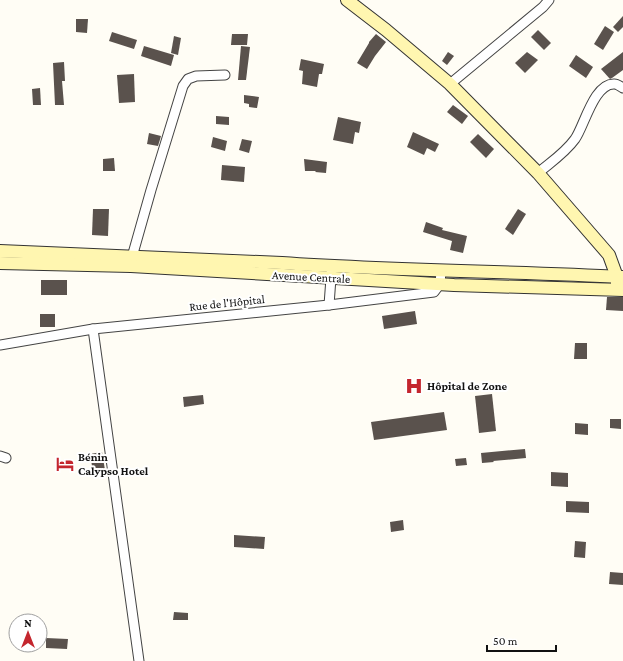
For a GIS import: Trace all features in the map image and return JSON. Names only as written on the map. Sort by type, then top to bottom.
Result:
[{"type":"street","points":[[347,0],[386,30],[450,84],[538,173],[609,256],[620,277],[620,290]]},
{"type":"street","points":[[450,84],[543,7],[549,0]]},
{"type":"street","points":[[132,261],[151,190],[183,86],[188,79],[196,76],[225,75]]},
{"type":"street","points":[[538,173],[569,147],[576,137],[592,103],[599,92],[607,85],[615,84],[623,88]]},
{"type":"street","name":"Avenue Centrale","points":[[0,251],[331,278],[454,285],[620,290]]},
{"type":"street","name":"Avenue Centrale","points":[[0,263],[132,261],[282,263],[441,271],[620,277]]},
{"type":"street","points":[[329,305],[331,278],[330,266]]},
{"type":"street","points":[[440,284],[441,271]]},
{"type":"street","name":"Rue de l'Hôpital","points":[[0,345],[93,329],[329,305],[434,292],[440,284]]},
{"type":"street","points":[[93,329],[139,661]]},
{"type":"building","points":[[623,16],[623,27],[618,32],[613,27]]},
{"type":"building","points":[[76,19],[88,19],[87,33],[76,32]]},
{"type":"building","points":[[605,26],[614,32],[603,50],[594,44]]},
{"type":"building","points":[[538,30],[551,43],[544,50],[531,37]]},
{"type":"building","points":[[112,32],[137,40],[134,49],[109,41]]},
{"type":"building","points":[[232,34],[248,34],[247,45],[231,45]]},
{"type":"building","points":[[376,34],[386,42],[367,69],[357,63],[369,42]]},
{"type":"building","points":[[174,36],[181,38],[178,55],[171,53]]},
{"type":"building","points":[[144,46],[174,55],[171,66],[141,56]]},
{"type":"building","points":[[241,46],[250,47],[246,80],[238,80]]},
{"type":"building","points":[[448,52],[454,56],[447,65],[442,61]]},
{"type":"building","points":[[527,52],[538,60],[525,73],[515,63]]},
{"type":"building","points":[[623,52],[623,70],[610,79],[601,69]]},
{"type":"building","points":[[576,55],[593,67],[586,78],[569,66]]},
{"type":"building","points":[[301,59],[324,64],[322,74],[319,74],[317,87],[302,84],[303,71],[299,70]]},
{"type":"building","points":[[64,62],[65,81],[62,81],[64,105],[55,105],[53,63]]},
{"type":"building","points":[[134,74],[135,102],[119,103],[117,75]]},
{"type":"building","points":[[40,88],[41,105],[33,105],[32,89]]},
{"type":"building","points":[[244,95],[259,97],[257,108],[249,107],[249,104],[244,103]]},
{"type":"building","points":[[453,105],[468,116],[462,124],[447,112]]},
{"type":"building","points":[[216,116],[229,117],[229,125],[216,124]]},
{"type":"building","points":[[338,117],[361,122],[359,133],[355,132],[353,144],[333,140]]},
{"type":"building","points":[[413,132],[439,144],[435,152],[427,148],[424,155],[407,147]]},
{"type":"building","points":[[149,133],[161,136],[158,146],[147,144]]},
{"type":"building","points":[[478,134],[494,149],[486,158],[470,142]]},
{"type":"building","points":[[213,137],[227,141],[225,151],[211,147]]},
{"type":"building","points":[[242,139],[252,141],[249,153],[239,150]]},
{"type":"building","points":[[114,158],[115,171],[103,171],[103,159]]},
{"type":"building","points":[[304,159],[327,162],[326,173],[305,171]]},
{"type":"building","points":[[222,165],[245,167],[244,182],[221,180]]},
{"type":"building","points":[[93,209],[109,209],[108,236],[92,235]]},
{"type":"building","points":[[518,209],[526,214],[513,235],[505,229]]},
{"type":"building","points":[[426,222],[443,228],[442,230],[467,236],[463,253],[450,250],[452,241],[423,232]]},
{"type":"building","points":[[41,280],[67,280],[67,295],[41,295]]},
{"type":"building","points":[[607,297],[623,297],[623,311],[606,310]]},
{"type":"building","points":[[415,311],[417,324],[384,329],[382,316]]},
{"type":"building","points":[[40,314],[55,314],[55,327],[40,327]]},
{"type":"building","points":[[575,343],[587,343],[587,359],[574,359]]},
{"type":"building","points":[[492,394],[496,431],[479,433],[475,396]]},
{"type":"building","points":[[203,395],[204,404],[184,407],[183,397]]},
{"type":"building","points":[[444,412],[447,430],[374,440],[371,422]]},
{"type":"building","points":[[610,419],[621,419],[621,429],[610,428]]},
{"type":"building","points":[[575,423],[588,424],[588,435],[575,434]]},
{"type":"building","points":[[525,449],[526,458],[482,463],[481,453]]},
{"type":"building","points":[[102,452],[105,470],[93,472],[90,454]]},
{"type":"building","points":[[466,458],[467,465],[456,466],[455,459]]},
{"type":"building","points":[[551,472],[568,473],[568,487],[551,486]]},
{"type":"building","points":[[566,501],[589,502],[589,513],[566,512]]},
{"type":"building","points":[[403,520],[404,530],[391,532],[390,522]]},
{"type":"building","points":[[234,535],[265,537],[264,549],[234,547]]},
{"type":"building","points":[[575,541],[586,542],[585,558],[574,557]]},
{"type":"building","points":[[610,572],[623,573],[623,585],[609,584]]},
{"type":"building","points":[[174,612],[188,613],[188,620],[173,620]]},
{"type":"building","points":[[48,638],[68,639],[67,649],[48,648]]},
{"type":"place","name":"Hôpital de Zone","points":[[414,386]]},
{"type":"place","name":"Bénin Calypso Hotel","points":[[65,464]]}]
